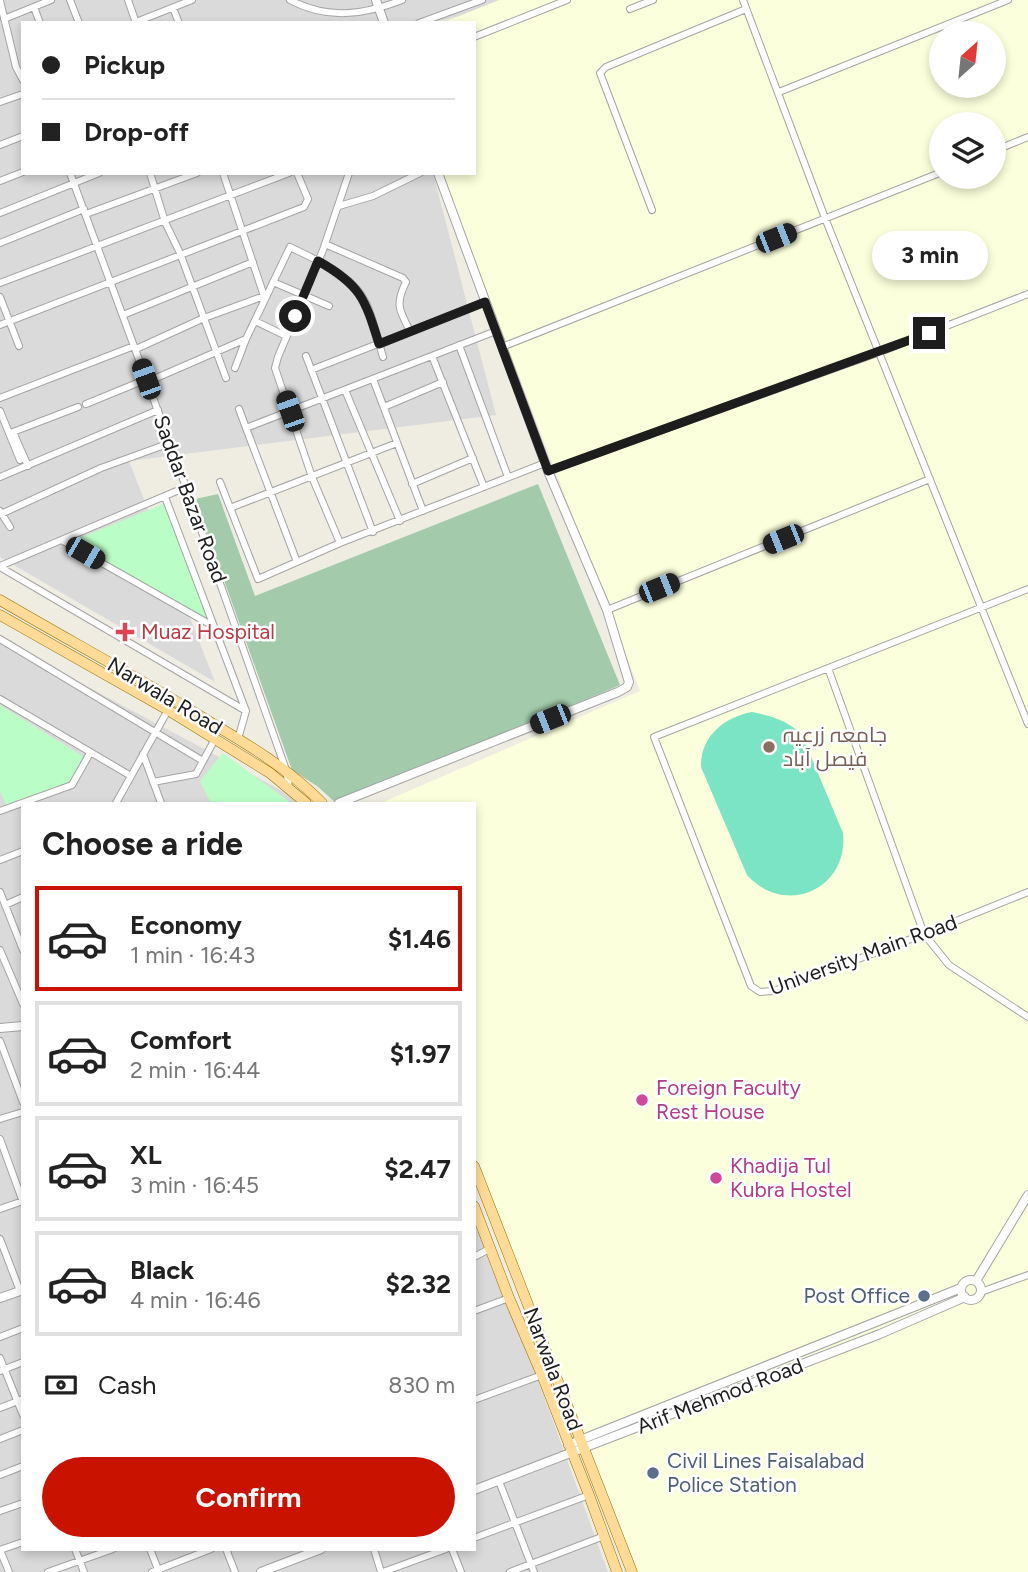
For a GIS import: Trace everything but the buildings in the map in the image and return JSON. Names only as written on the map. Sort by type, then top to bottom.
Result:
[{"type":"main road","name":"Narwala Road","points":[[0,600],[286,769],[321,802]]},
{"type":"main road","name":"Narwala Road","points":[[0,615],[168,710],[289,787],[305,802]]},
{"type":"main road","name":"Narwala Road","points":[[476,1171],[632,1572]]},
{"type":"main road","name":"Narwala Road","points":[[476,1211],[617,1572]]},
{"type":"street","points":[[4,19],[51,0]]},
{"type":"street","points":[[71,0],[78,21]]},
{"type":"street","points":[[128,0],[135,21]]},
{"type":"street","points":[[141,21],[192,0]]},
{"type":"street","points":[[290,0],[314,10],[347,15],[378,4],[402,0]]},
{"type":"street","points":[[424,21],[482,0]]},
{"type":"street","points":[[476,36],[567,0]]},
{"type":"street","points":[[630,9],[653,0]]},
{"type":"street","points":[[743,0],[825,218],[1028,724]]},
{"type":"street","points":[[779,92],[1008,0]]},
{"type":"street","points":[[0,1],[16,67],[21,76]]},
{"type":"street","points":[[378,4],[383,21]]},
{"type":"street","points":[[34,7],[39,21]]},
{"type":"street","points":[[173,8],[177,21]]},
{"type":"street","points":[[652,210],[600,73],[606,67],[746,9]]},
{"type":"street","points":[[0,102],[21,95]]},
{"type":"street","points":[[0,145],[21,137]]},
{"type":"street","points":[[1006,146],[1028,137]]},
{"type":"street","points":[[0,181],[21,173]]},
{"type":"street","name":"Saddar Bazar Road","points":[[71,175],[186,487],[286,769],[289,787]]},
{"type":"street","points":[[0,213],[94,175]]},
{"type":"street","points":[[151,175],[165,222],[180,253],[226,378]]},
{"type":"street","points":[[0,243],[192,175]]},
{"type":"street","points":[[0,398],[264,296],[224,175]]},
{"type":"street","points":[[0,284],[284,175]]},
{"type":"street","points":[[0,325],[303,207],[308,199],[298,175]]},
{"type":"street","points":[[340,543],[312,477],[275,368],[340,206],[348,175]]},
{"type":"street","points":[[341,802],[627,687],[629,676],[607,610],[546,467],[439,175]]},
{"type":"street","points":[[340,206],[373,196],[408,176]]},
{"type":"street","points":[[502,347],[929,177]]},
{"type":"street","points":[[325,244],[403,278],[406,282],[398,306],[410,331]]},
{"type":"street","points":[[235,369],[246,339],[290,247],[336,271],[360,293],[367,305],[383,357]]},
{"type":"street","points":[[123,315],[253,262]]},
{"type":"street","points":[[274,282],[329,306]]},
{"type":"street","points":[[220,482],[258,579],[340,543],[508,477],[546,467],[880,352],[1028,294]]},
{"type":"street","points":[[0,297],[19,346]]},
{"type":"street","points":[[311,370],[485,302]]},
{"type":"street","points":[[255,321],[286,336]]},
{"type":"street","points":[[246,428],[496,331]]},
{"type":"street","points":[[86,404],[246,339]]},
{"type":"street","points":[[459,345],[508,477]]},
{"type":"street","points":[[306,356],[373,531]]},
{"type":"street","points":[[432,356],[484,486]]},
{"type":"street","points":[[373,379],[423,511]]},
{"type":"street","points":[[384,407],[443,382]]},
{"type":"street","points":[[345,390],[400,521]]},
{"type":"street","points":[[28,466],[13,432],[78,407]]},
{"type":"street","points":[[239,409],[297,562]]},
{"type":"street","points":[[0,477],[158,410]]},
{"type":"street","points":[[0,411],[20,460]]},
{"type":"street","points":[[10,527],[1,513],[101,468],[170,443]]},
{"type":"street","points":[[230,508],[397,443]]},
{"type":"street","points":[[412,484],[473,458]]},
{"type":"street","points":[[607,610],[930,479]]},
{"type":"street","points":[[0,566],[186,487]]},
{"type":"street","points":[[164,496],[246,711],[238,739]]},
{"type":"street","points":[[63,541],[214,626]]},
{"type":"street","points":[[0,566],[246,711]]},
{"type":"street","points":[[1028,589],[828,668],[924,934],[949,965],[1028,1017]]},
{"type":"street","points":[[0,639],[203,761]]},
{"type":"street","name":"University Main Road","points":[[828,668],[654,737],[751,986],[760,992],[774,991],[1028,892]]},
{"type":"street","points":[[0,699],[131,776]]},
{"type":"street","points":[[117,802],[168,710]]},
{"type":"street","points":[[153,782],[196,774],[215,739]]},
{"type":"street","points":[[24,802],[72,785],[90,753]]},
{"type":"street","points":[[143,754],[161,802]]},
{"type":"street","points":[[0,802],[2,810],[21,803]]},
{"type":"street","points":[[0,860],[21,852]]},
{"type":"street","points":[[0,892],[21,945]]},
{"type":"street","points":[[5,905],[21,898]]},
{"type":"street","points":[[0,950],[21,999]]},
{"type":"street","points":[[0,1028],[21,1026]]},
{"type":"street","points":[[0,1041],[21,1097]]},
{"type":"street","points":[[0,1119],[21,1113]]},
{"type":"street","points":[[0,1139],[21,1196]]},
{"type":"street","points":[[976,1281],[1028,1195]]},
{"type":"street","points":[[0,1209],[21,1202]]},
{"type":"street","points":[[0,1239],[21,1290],[0,1298]]},
{"type":"street","points":[[476,1256],[491,1248]]},
{"type":"street","points":[[476,1489],[666,1405],[772,1363],[963,1293],[974,1299],[981,1292],[1028,1275]]},
{"type":"street","points":[[963,1293],[967,1281],[976,1281]]},
{"type":"street","points":[[976,1281],[981,1292]]},
{"type":"street","name":"Arif Mehmod Road","points":[[582,1444],[670,1415],[855,1344],[963,1293]]},
{"type":"street","points":[[476,1310],[509,1298]]},
{"type":"street","points":[[0,1336],[21,1329]]},
{"type":"street","points":[[850,1333],[855,1344]]},
{"type":"street","points":[[0,1357],[2,1370],[20,1400],[0,1408]]},
{"type":"street","points":[[2,1370],[21,1363]]},
{"type":"street","points":[[772,1363],[776,1374]]},
{"type":"street","points":[[476,1400],[542,1375]]},
{"type":"street","points":[[666,1405],[670,1415]]},
{"type":"street","points":[[0,1439],[21,1431]]},
{"type":"street","points":[[0,1475],[21,1467]]},
{"type":"street","points":[[499,1481],[534,1572]]},
{"type":"street","points":[[476,1537],[589,1495]]},
{"type":"street","points":[[0,1511],[21,1504]]},
{"type":"street","points":[[510,1572],[604,1536]]},
{"type":"street","points":[[9,1572],[0,1550],[21,1543]]},
{"type":"street","points":[[76,1551],[84,1572]]},
{"type":"street","points":[[48,1572],[108,1551]]},
{"type":"street","points":[[151,1551],[156,1571],[206,1551]]},
{"type":"street","points":[[227,1551],[235,1572]]},
{"type":"street","points":[[375,1551],[382,1572],[440,1551]]},
{"type":"street","points":[[453,1551],[461,1572]]},
{"type":"street","points":[[261,1572],[304,1552]]},
{"type":"shaded area","points":[[0,0],[531,0],[438,21],[21,21],[21,175],[434,175],[496,415],[129,461],[215,682],[0,557]]},
{"type":"shaded area","name":"جامعہ زرعیہ فیصل آباد","points":[[499,0],[1028,0],[1028,1572],[638,1572],[476,1160],[476,802],[383,802],[640,691],[442,175],[476,175],[476,21],[447,21]]},
{"type":"shaded area","points":[[538,484],[620,685],[343,802],[335,802],[317,786],[292,770],[195,499],[218,494],[255,596]]},
{"type":"shaded area","points":[[0,640],[303,802],[21,802],[21,1551],[476,1551],[476,1210],[608,1572],[0,1572]]},
{"type":"green space","points":[[163,504],[213,629],[65,544]]},
{"type":"green space","points":[[0,705],[84,757],[69,782],[6,805],[0,791]]},
{"type":"green space","points":[[752,712],[778,719],[802,735],[843,833],[842,852],[836,869],[826,882],[812,891],[796,895],[779,894],[763,888],[747,875],[701,767],[705,746],[716,730],[732,718]]},
{"type":"green space","points":[[223,753],[290,802],[210,802],[200,781]]},
{"type":"place","name":"Muaz Hospital","points":[[125,632]]},
{"type":"place","name":"جامعہ زرعیہ فیصل آباد","points":[[769,747]]},
{"type":"place","name":"Foreign Faculty Rest House","points":[[642,1100]]},
{"type":"place","name":"Khadija Tul Kubra Hostel","points":[[716,1178]]},
{"type":"place","name":"Post Office","points":[[924,1296]]},
{"type":"place","name":"Civil Lines Faisalabad Police Station","points":[[653,1473]]},
{"type":"route","points":[[295,316],[318,261],[336,271],[360,293],[367,305],[379,344],[485,302],[548,471],[929,333]]}]
